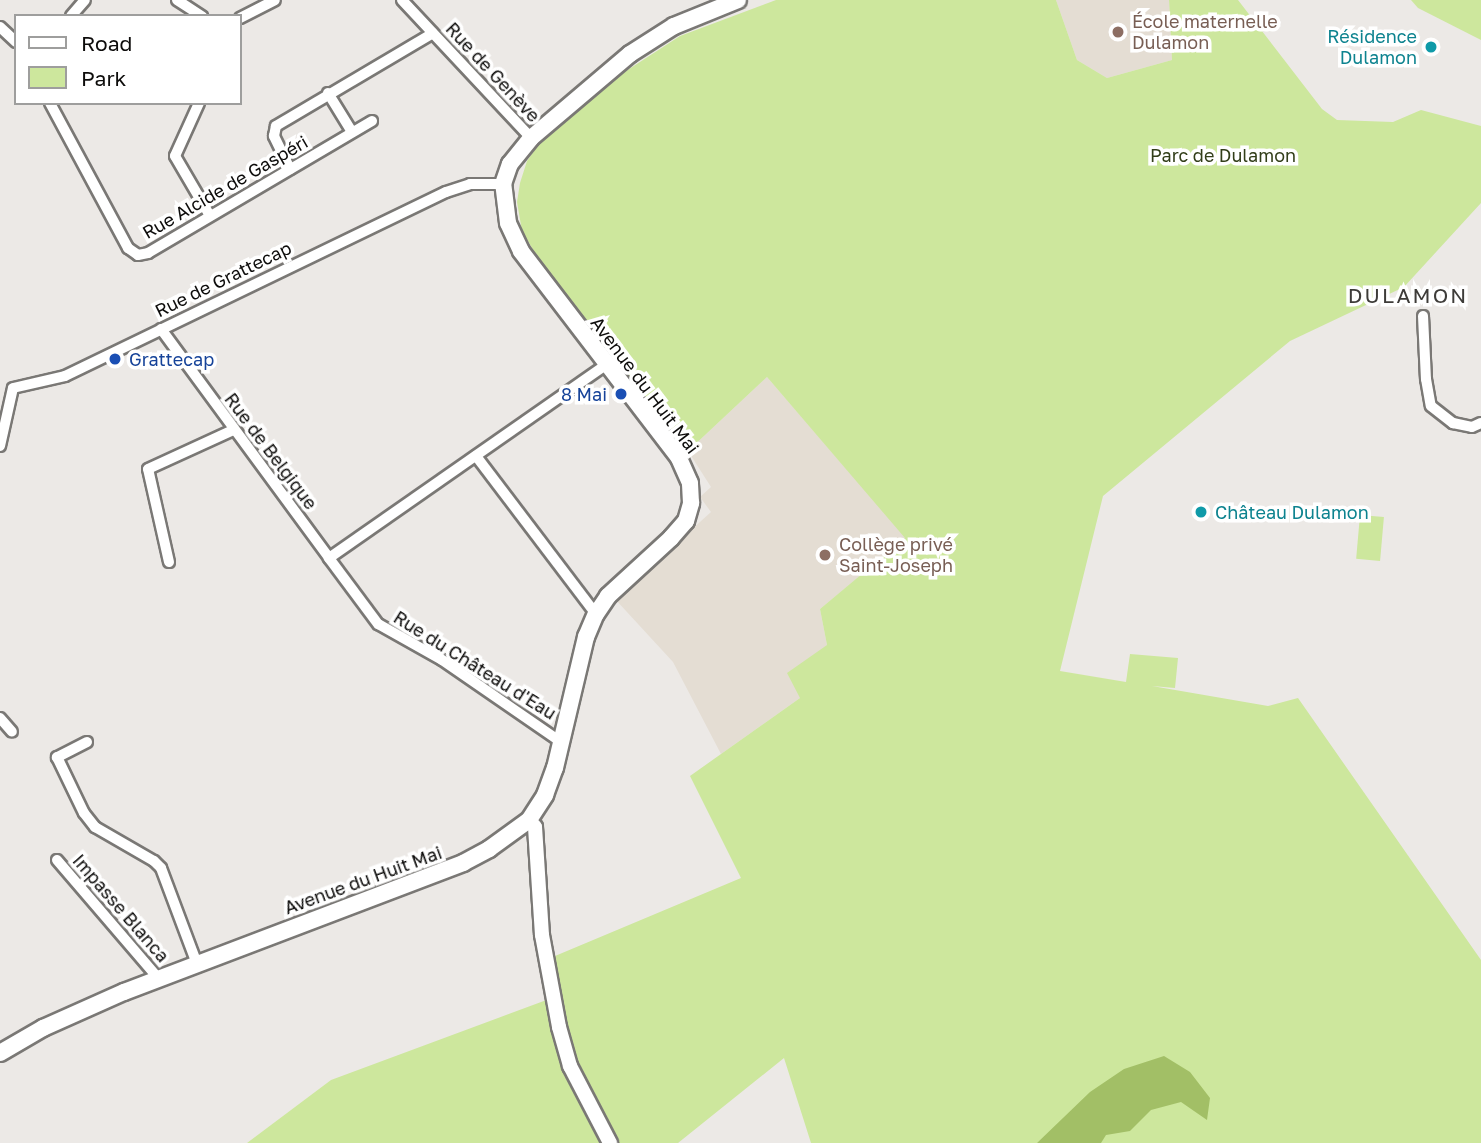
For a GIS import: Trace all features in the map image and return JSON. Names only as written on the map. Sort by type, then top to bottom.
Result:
[{"type":"main road","points":[[503,184],[510,164],[531,138],[630,54],[674,26],[738,0]]},
{"type":"main road","name":"Avenue du Huit Mai","points":[[0,1052],[43,1028],[161,978],[427,879],[489,849],[529,820],[544,795],[562,742],[586,637],[596,614],[608,596],[671,538],[685,521],[691,503],[690,483],[679,458],[521,251],[508,223],[503,184]]},
{"type":"street","points":[[73,14],[85,0]]},
{"type":"street","points":[[177,0],[199,14]]},
{"type":"street","points":[[242,17],[275,0]]},
{"type":"street","name":"Rue de Genève","points":[[402,0],[531,138]]},
{"type":"street","points":[[0,27],[14,40]]},
{"type":"street","points":[[290,169],[274,136],[276,126],[433,33]]},
{"type":"street","points":[[328,93],[352,132]]},
{"type":"street","name":"Rue Alcide de Gaspéri","points":[[51,105],[128,248],[138,255],[148,253],[372,121]]},
{"type":"street","points":[[198,105],[175,156],[210,216]]},
{"type":"street","name":"Rue de Grattecap","points":[[0,446],[13,388],[65,376],[446,192],[470,184],[503,184]]},
{"type":"street","points":[[1423,316],[1426,379],[1431,407],[1453,423],[1472,427],[1481,423]]},
{"type":"street","name":"Rue de Belgique","points":[[161,329],[329,558]]},
{"type":"street","points":[[329,558],[606,365]]},
{"type":"street","points":[[169,562],[148,469],[233,430]]},
{"type":"street","points":[[476,456],[596,614]]},
{"type":"street","name":"Rue du Château d'Eau","points":[[329,558],[378,624],[442,660],[562,742]]},
{"type":"street","points":[[0,718],[12,732]]},
{"type":"street","points":[[87,742],[57,757],[84,813],[95,827],[154,861],[160,868],[197,964]]},
{"type":"street","points":[[529,820],[535,827],[542,935],[559,1027],[570,1066],[610,1143]]},
{"type":"street","name":"Impasse Blanca","points":[[57,860],[161,978]]},
{"type":"shaded area","name":"École maternelle Dulamon","points":[[1056,0],[1169,0],[1172,60],[1107,78],[1077,60]]},
{"type":"shaded area","points":[[767,377],[906,538],[820,609],[827,645],[800,698],[721,754],[673,662],[615,599],[711,512],[700,497],[711,487],[688,451]]},
{"type":"green space","name":"Parc de Dulamon","points":[[776,0],[1056,0],[1077,60],[1107,78],[1172,60],[1169,0],[1238,0],[1322,109],[1337,120],[1393,122],[1421,110],[1481,126],[1481,203],[1404,287],[1290,341],[1103,496],[1060,671],[1126,682],[1130,654],[1178,658],[1175,688],[1152,686],[1268,706],[1298,698],[1481,960],[1481,1143],[811,1143],[784,1058],[678,1143],[247,1143],[331,1080],[560,995],[555,956],[741,878],[690,776],[800,698],[787,673],[827,645],[820,609],[905,538],[767,377],[688,451],[539,260],[522,231],[517,202],[520,183],[527,161],[542,139],[626,71],[680,36]]},
{"type":"green space","points":[[1411,0],[1481,0],[1481,40],[1418,8]]},
{"type":"green space","points":[[1360,515],[1384,517],[1380,561],[1356,559]]},
{"type":"green space","points":[[1164,1056],[1190,1072],[1210,1098],[1207,1120],[1181,1102],[1151,1110],[1130,1131],[1106,1135],[1101,1143],[1037,1143],[1090,1092],[1124,1069]]},
{"type":"place","name":"École maternelle Dulamon","points":[[1118,32]]},
{"type":"place","name":"Résidence Dulamon","points":[[1431,47]]},
{"type":"place","name":"Grattecap","points":[[115,359]]},
{"type":"place","name":"8 Mai","points":[[621,394]]},
{"type":"place","name":"Château Dulamon","points":[[1201,512]]},
{"type":"place","name":"Collège privé Saint-Joseph","points":[[825,555]]},
{"type":"district","name":"DULAMON","points":[[1408,295]]}]
